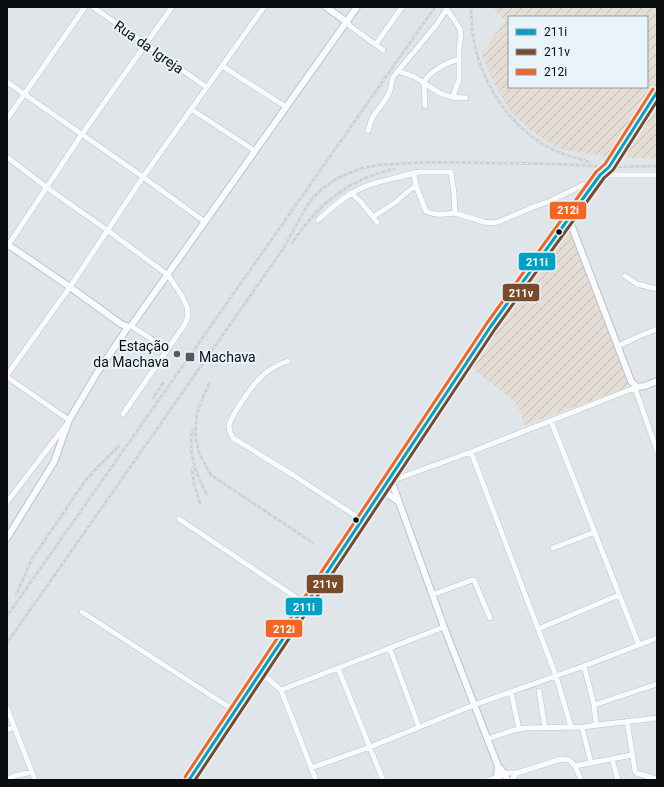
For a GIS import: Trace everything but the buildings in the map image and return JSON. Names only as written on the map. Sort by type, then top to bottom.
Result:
[{"type":"main road","points":[[189,780],[382,490],[391,479],[491,326],[594,183],[609,167],[657,92]]},
{"type":"street","points":[[7,119],[85,7]]},
{"type":"street","name":"Rua da Igreja","points":[[93,7],[206,87]]},
{"type":"street","points":[[167,349],[129,326],[121,324],[8,245],[82,134],[172,7]]},
{"type":"street","points":[[68,422],[7,376],[70,287],[107,230],[191,108],[264,7]]},
{"type":"street","points":[[326,7],[383,50]]},
{"type":"street","points":[[7,502],[68,422],[97,372],[129,326],[168,275],[357,7]]},
{"type":"street","points":[[376,44],[402,7]]},
{"type":"street","points":[[368,131],[372,118],[390,91],[393,77],[437,24],[447,8],[460,29],[461,36],[459,48],[459,80],[454,93],[454,98]]},
{"type":"street","points":[[425,106],[424,83],[427,76],[447,62],[459,60]]},
{"type":"street","points":[[222,66],[286,107]]},
{"type":"street","points":[[398,71],[415,77],[439,94],[454,98],[466,98]]},
{"type":"street","points":[[7,82],[205,222]]},
{"type":"street","points":[[191,108],[255,151]]},
{"type":"street","points":[[7,157],[168,275],[182,296],[187,307],[188,316],[185,324],[123,414]]},
{"type":"street","points":[[318,220],[338,202],[351,193],[379,182],[419,172],[451,172],[454,193],[454,213]]},
{"type":"street","points":[[414,173],[416,186],[426,211],[429,213],[454,213],[491,223],[498,222],[548,202],[583,185],[594,183]]},
{"type":"street","points":[[600,175],[657,175]]},
{"type":"street","points":[[373,217],[396,202],[416,186]]},
{"type":"street","points":[[351,193],[361,202],[377,222]]},
{"type":"street","points":[[569,219],[631,381],[636,387],[657,451]]},
{"type":"street","points":[[625,276],[637,284],[657,289]]},
{"type":"street","points":[[618,346],[642,334],[657,329]]},
{"type":"street","points":[[288,361],[271,368],[258,379],[231,418],[229,427],[230,432],[233,438],[362,520]]},
{"type":"street","points":[[506,777],[498,766],[444,628],[391,479],[471,452],[636,387],[644,386],[657,381]]},
{"type":"street","points":[[551,421],[639,645]]},
{"type":"street","points":[[7,538],[54,462],[68,422]]},
{"type":"street","points":[[471,452],[556,676],[571,727]]},
{"type":"street","points":[[382,490],[399,502]]},
{"type":"street","points":[[179,519],[306,604]]},
{"type":"street","points":[[553,548],[595,532]]},
{"type":"street","points":[[432,595],[474,580],[490,618]]},
{"type":"street","points":[[538,629],[619,595]]},
{"type":"street","points":[[82,612],[236,711]]},
{"type":"street","points":[[281,690],[444,628]]},
{"type":"street","points":[[311,768],[370,747],[474,705],[657,638]]},
{"type":"street","points":[[390,649],[419,728]]},
{"type":"street","points":[[584,666],[594,705],[596,724]]},
{"type":"street","points":[[338,668],[383,780]]},
{"type":"street","points":[[260,672],[281,690],[316,780]]},
{"type":"street","points":[[594,705],[657,684]]},
{"type":"street","points":[[539,691],[545,728]]},
{"type":"street","points":[[511,692],[519,729]]},
{"type":"street","points":[[7,708],[35,780]]},
{"type":"street","points":[[487,739],[519,729],[582,727],[596,724],[657,718]]},
{"type":"street","points":[[627,721],[633,767],[636,773],[657,778]]},
{"type":"street","points":[[7,730],[14,727]]},
{"type":"street","points":[[582,727],[591,763]]},
{"type":"street","points":[[575,766],[632,755]]},
{"type":"street","points":[[490,780],[506,777],[508,773],[517,773],[561,759],[569,760],[575,766],[581,780]]},
{"type":"street","points":[[612,759],[618,780]]},
{"type":"street","points":[[498,766],[498,778]]},
{"type":"street","points":[[7,780],[14,776],[32,772]]},
{"type":"street","points":[[512,780],[517,773]]},
{"type":"shaded area","points":[[491,7],[657,7],[657,158],[617,158],[568,151],[555,147],[529,129],[510,111],[495,85],[481,54],[506,20]]},
{"type":"shaded area","points":[[570,229],[629,381],[628,387],[525,425],[516,402],[470,367],[564,231]]},
{"type":"railway","points":[[7,616],[435,7]]},
{"type":"railway","points":[[471,7],[475,47],[481,66],[489,84],[511,117],[525,131],[546,146],[571,157],[590,162]]},
{"type":"railway","points":[[7,643],[283,249],[308,204],[322,189],[336,179],[354,171],[379,165],[431,162],[559,164],[609,167],[657,166]]},
{"type":"railway","points":[[292,243],[312,217],[336,196],[363,179],[394,169]]},
{"type":"railway","points":[[153,398],[163,383]]},
{"type":"railway","points":[[199,406],[209,384]]},
{"type":"railway","points":[[201,401],[197,414],[195,434],[199,453],[211,475],[313,543]]},
{"type":"railway","points":[[192,430],[191,447],[194,464],[199,480],[207,494]]},
{"type":"railway","points":[[16,595],[32,559],[85,481],[119,446]]},
{"type":"railway","points":[[192,468],[194,484],[200,503]]},
{"type":"transit line","name":"212i","points":[[185,777],[487,323],[596,172],[605,164],[653,89]]},
{"type":"transit line","name":"211i","points":[[189,780],[491,326],[600,175],[609,167],[657,92]]},
{"type":"transit line","name":"211v","points":[[195,780],[495,329],[604,178],[613,170],[657,101]]},
{"type":"place","name":"Estação da Machava","points":[[177,354]]},
{"type":"place","name":"Machava","points":[[190,357]]}]
